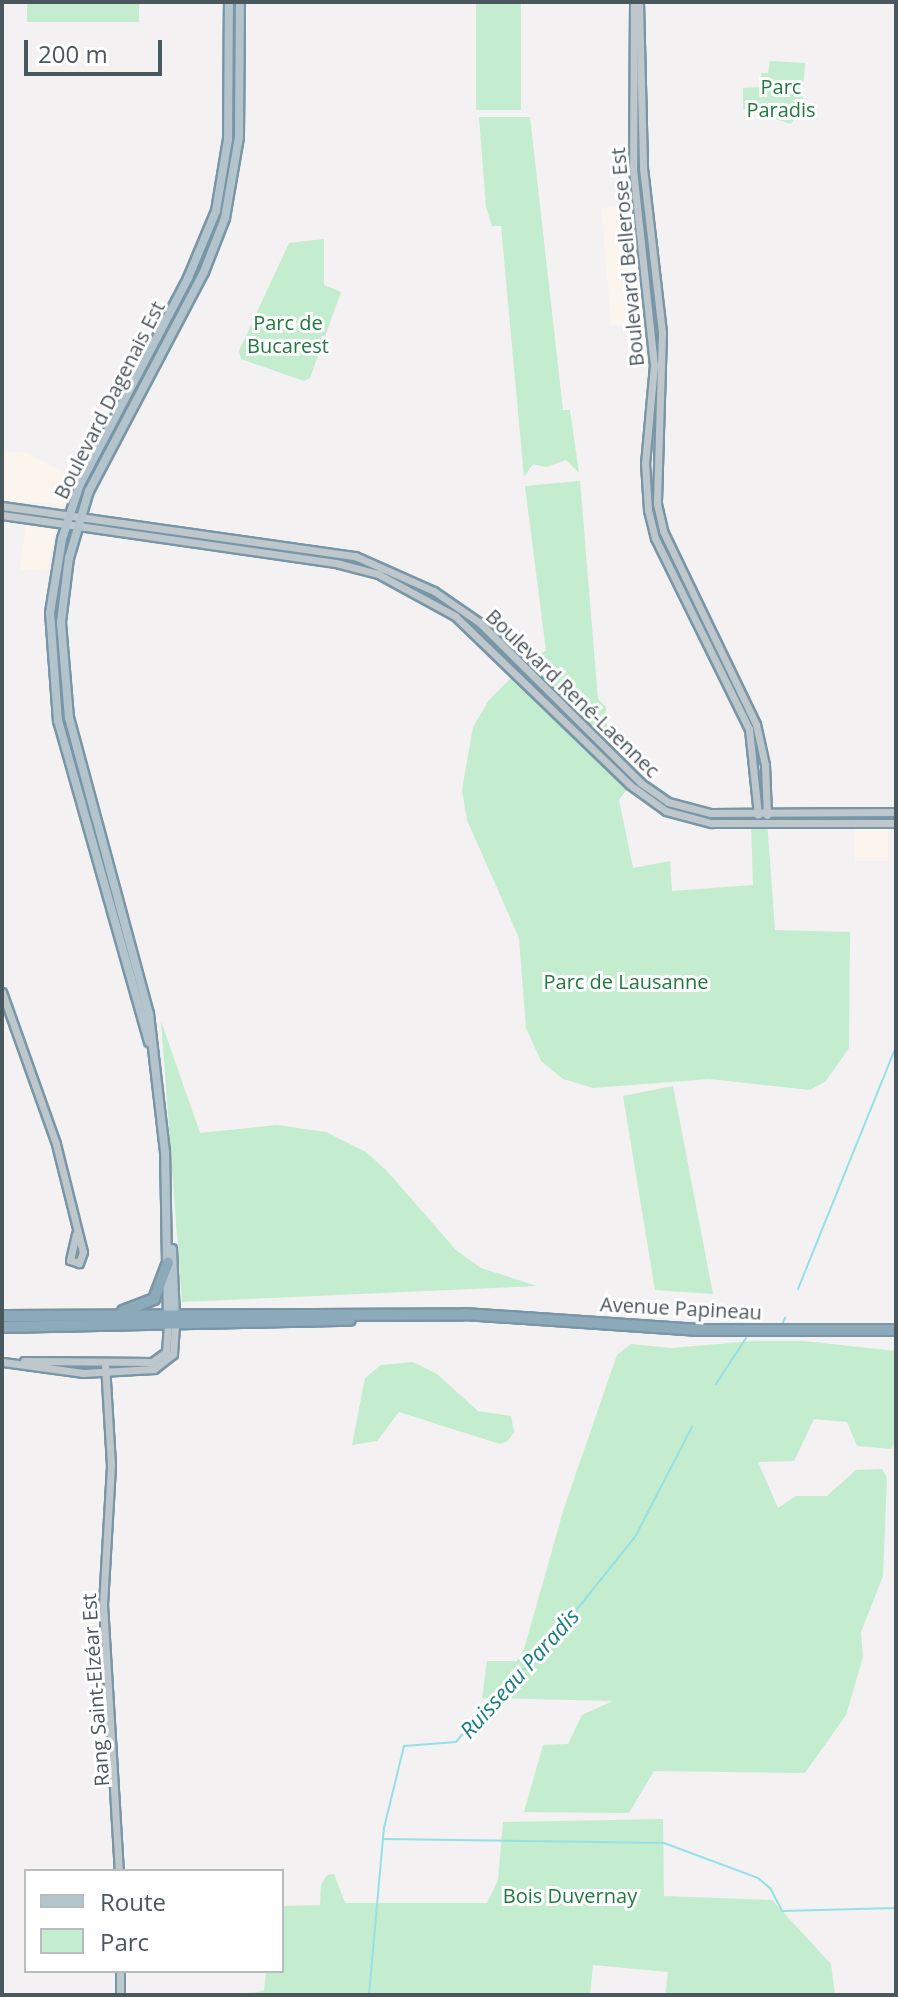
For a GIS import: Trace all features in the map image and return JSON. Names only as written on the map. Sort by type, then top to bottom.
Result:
[{"type":"highway","points":[[105,1314],[151,1301],[168,1263]]},
{"type":"highway","points":[[2,1316],[105,1314],[172,1320]]},
{"type":"highway","name":"Avenue Papineau","points":[[172,1320],[464,1314],[733,1332],[896,1330]]},
{"type":"highway","points":[[2,1327],[172,1320]]},
{"type":"main road","name":"Boulevard Dagenais Est","points":[[151,1046],[139,1018],[55,709],[50,613],[69,517],[213,218],[228,139],[229,2]]},
{"type":"main road","name":"Boulevard Dagenais Est","points":[[172,1320],[167,1208],[149,1014],[64,695],[62,609],[80,518],[222,229],[239,143],[240,2]]},
{"type":"main road","name":"Boulevard Dagenais Est","points":[[167,1208],[172,1320]]},
{"type":"street","name":"Boulevard Bellerose Est","points":[[637,2],[643,168],[662,332],[657,504],[667,539],[756,724],[761,816],[767,821],[896,823]]},
{"type":"street","name":"Boulevard René-Laennec","points":[[2,506],[69,517]]},
{"type":"street","name":"Boulevard René-Laennec","points":[[2,515],[80,518],[355,556],[401,574],[480,623],[656,795],[694,811],[761,816],[896,812]]},
{"type":"street","points":[[2,992],[56,1144],[76,1234]]},
{"type":"street","points":[[2,1362],[105,1368],[158,1360],[167,1349],[172,1320]]},
{"type":"street","name":"Rang Saint-Elzéar Est","points":[[105,1368],[111,1466],[103,1604],[119,1869]]},
{"type":"street","points":[[120,1973],[120,1995]]},
{"type":"shaded area","points":[[635,205],[645,323],[611,326],[601,208]]},
{"type":"shaded area","points":[[2,451],[27,453],[74,478],[63,504],[2,501]]},
{"type":"shaded area","points":[[26,521],[55,529],[47,571],[20,569]]},
{"type":"shaded area","points":[[855,823],[888,823],[888,861],[855,861]]},
{"type":"green space","points":[[27,2],[139,2],[139,22],[27,22]]},
{"type":"green space","points":[[476,2],[521,2],[521,110],[476,110]]},
{"type":"green space","name":"Parc Paradis","points":[[770,61],[805,63],[802,107],[791,124],[743,109],[743,88],[762,87],[761,73],[768,73]]},
{"type":"green space","points":[[479,117],[530,117],[563,410],[570,410],[579,473],[566,460],[546,467],[533,464],[524,477],[501,226],[492,226],[486,207]]},
{"type":"green space","name":"Parc de Bucarest","points":[[324,239],[324,285],[341,292],[310,378],[304,381],[241,359],[239,351],[289,243]]},
{"type":"green space","points":[[580,481],[598,699],[606,707],[608,745],[523,659],[546,651],[525,486]]},
{"type":"green space","name":"Parc de Lausanne","points":[[512,677],[630,785],[619,800],[633,868],[670,861],[672,891],[753,885],[751,822],[767,821],[775,930],[850,932],[849,1048],[826,1081],[810,1090],[709,1079],[593,1088],[563,1079],[541,1061],[526,1028],[519,938],[467,820],[462,790],[473,727],[489,700]]},
{"type":"green space","points":[[161,1021],[200,1133],[277,1125],[326,1132],[366,1152],[387,1171],[456,1250],[481,1268],[537,1286],[182,1302]]},
{"type":"green space","points":[[673,1086],[713,1294],[655,1290],[623,1096]]},
{"type":"green space","points":[[754,1341],[804,1341],[896,1351],[896,1439],[891,1449],[857,1446],[847,1422],[814,1419],[794,1461],[758,1462],[778,1508],[796,1496],[827,1496],[856,1470],[882,1469],[887,1478],[883,1576],[861,1632],[863,1657],[846,1715],[805,1773],[654,1771],[629,1813],[524,1812],[543,1745],[568,1744],[582,1715],[613,1701],[482,1698],[487,1661],[517,1661],[524,1649],[564,1508],[617,1355],[631,1344],[671,1348]]},
{"type":"green space","points":[[413,1362],[437,1374],[478,1411],[511,1416],[514,1432],[508,1441],[500,1444],[399,1412],[377,1441],[352,1445],[365,1378],[381,1365]]},
{"type":"green space","name":"Bois Duvernay","points":[[663,1819],[664,1896],[772,1900],[831,1964],[835,1995],[665,1995],[668,1972],[593,1965],[590,1995],[219,1995],[264,1990],[266,1973],[284,1973],[284,1906],[320,1905],[321,1885],[327,1875],[334,1874],[345,1903],[487,1903],[498,1880],[503,1822]]},
{"type":"waterway","points":[[798,1289],[896,1047]]},
{"type":"waterway","points":[[767,1325],[782,1325],[785,1318]]},
{"type":"waterway","points":[[716,1384],[746,1338]]},
{"type":"waterway","name":"Ruisseau Paradis","points":[[369,1995],[384,1828],[404,1746],[456,1742],[510,1678],[534,1663],[635,1537],[692,1427]]},
{"type":"waterway","points":[[383,1839],[664,1843],[758,1878],[770,1888],[782,1911],[896,1908]]}]
